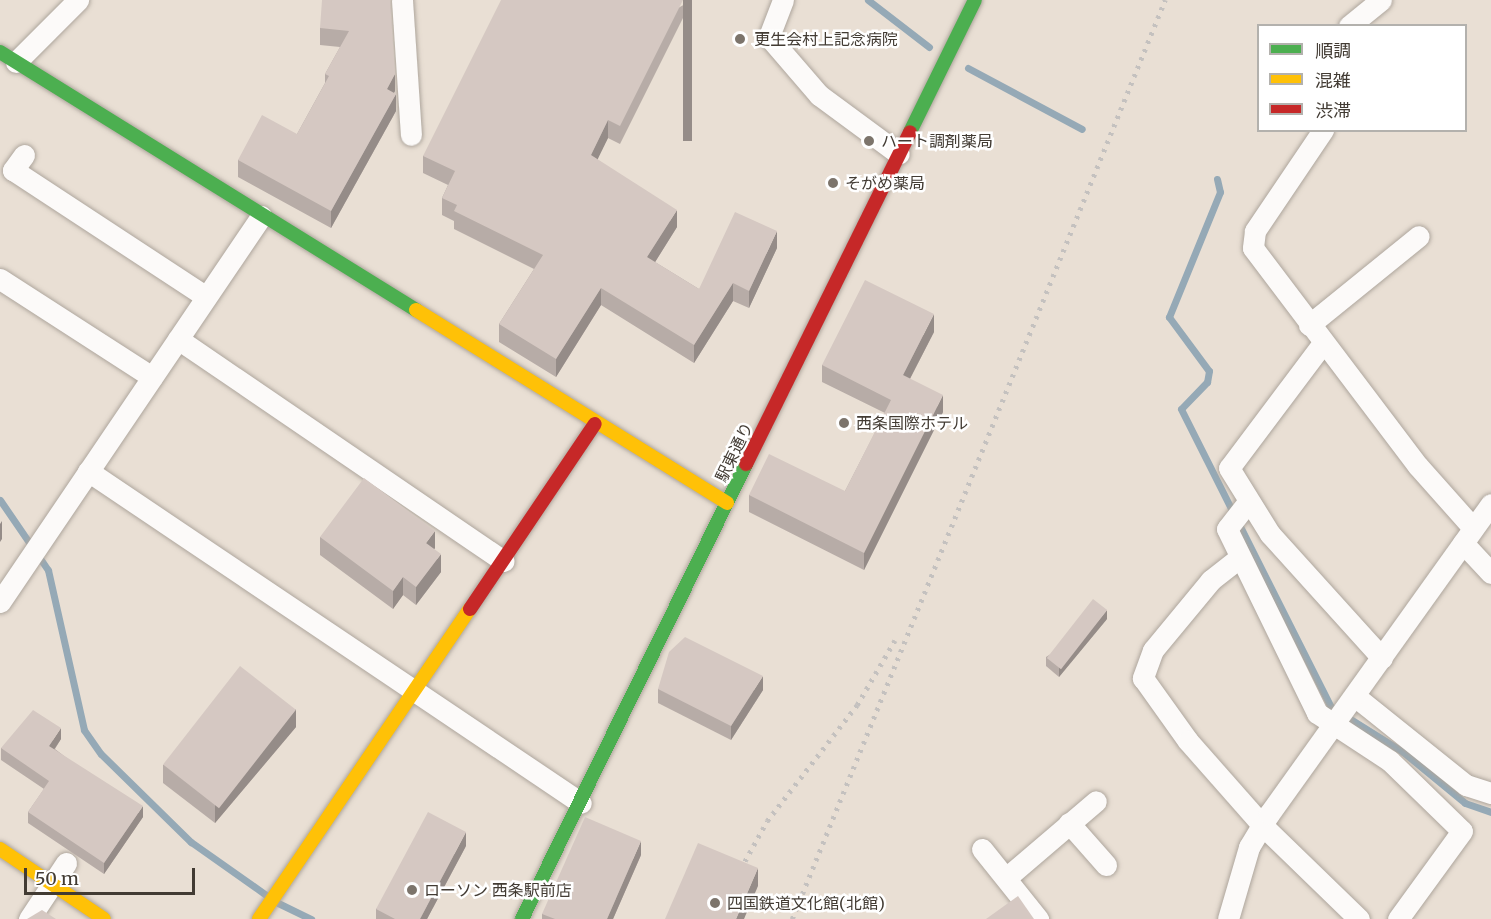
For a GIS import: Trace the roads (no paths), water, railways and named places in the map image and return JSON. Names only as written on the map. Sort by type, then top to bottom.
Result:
[{"type":"street","points":[[78,0],[8,57],[261,216],[489,352],[595,424],[726,503]]},
{"type":"street","points":[[402,0],[411,135]]},
{"type":"street","points":[[783,0],[769,37],[819,95],[899,154]]},
{"type":"street","name":"駅東通り","points":[[522,919],[975,0]]},
{"type":"street","points":[[1351,24],[1382,0]]},
{"type":"street","points":[[1322,132],[1255,231],[1253,248],[1468,535],[1491,573]]},
{"type":"street","points":[[24,155],[13,170],[206,297]]},
{"type":"street","points":[[0,602],[261,216]]},
{"type":"street","points":[[1309,325],[1419,236]]},
{"type":"street","points":[[0,279],[152,377]]},
{"type":"street","points":[[178,339],[503,561]]},
{"type":"street","points":[[1323,343],[1229,468],[1247,504],[1382,658]]},
{"type":"street","points":[[262,914],[595,424]]},
{"type":"street","points":[[88,471],[416,689],[580,803]]},
{"type":"street","points":[[1247,504],[1227,529],[1239,558],[1317,713],[1344,713],[1466,785],[1491,793]]},
{"type":"street","points":[[1228,919],[1249,847],[1262,825],[1491,504]]},
{"type":"street","points":[[1239,558],[1211,580],[1153,650],[1143,678],[1188,741],[1262,825],[1359,919]]},
{"type":"street","points":[[1344,713],[1462,831],[1398,919]]},
{"type":"street","points":[[1006,878],[1096,801]]},
{"type":"street","points":[[1069,824],[1106,865]]},
{"type":"street","points":[[0,849],[104,919]]},
{"type":"street","points":[[982,849],[1038,919]]},
{"type":"street","points":[[28,919],[66,863]]},
{"type":"waterway","points":[[868,0],[929,47]]},
{"type":"waterway","points":[[968,68],[1082,129]]},
{"type":"waterway","points":[[1217,179],[1220,192],[1169,317],[1209,371],[1207,382],[1181,409],[1331,707],[1403,752],[1465,803],[1491,812]]},
{"type":"waterway","points":[[0,500],[48,570],[84,730],[101,754],[191,842],[266,895]]},
{"type":"waterway","points":[[278,903],[311,919]]},
{"type":"railway","points":[[792,919],[1165,0]]},
{"type":"railway","points":[[736,877],[767,821],[857,705],[895,640]]},
{"type":"place","name":"更生会村上記念病院","points":[[740,39]]},
{"type":"place","name":"ハート調剤薬局","points":[[869,141]]},
{"type":"place","name":"そがめ薬局","points":[[833,183]]},
{"type":"place","name":"西条国際ホテル","points":[[844,423]]},
{"type":"place","name":"ローソン 西条駅前店","points":[[412,890]]},
{"type":"place","name":"四国鉄道文化館(北館)","points":[[715,903]]}]
